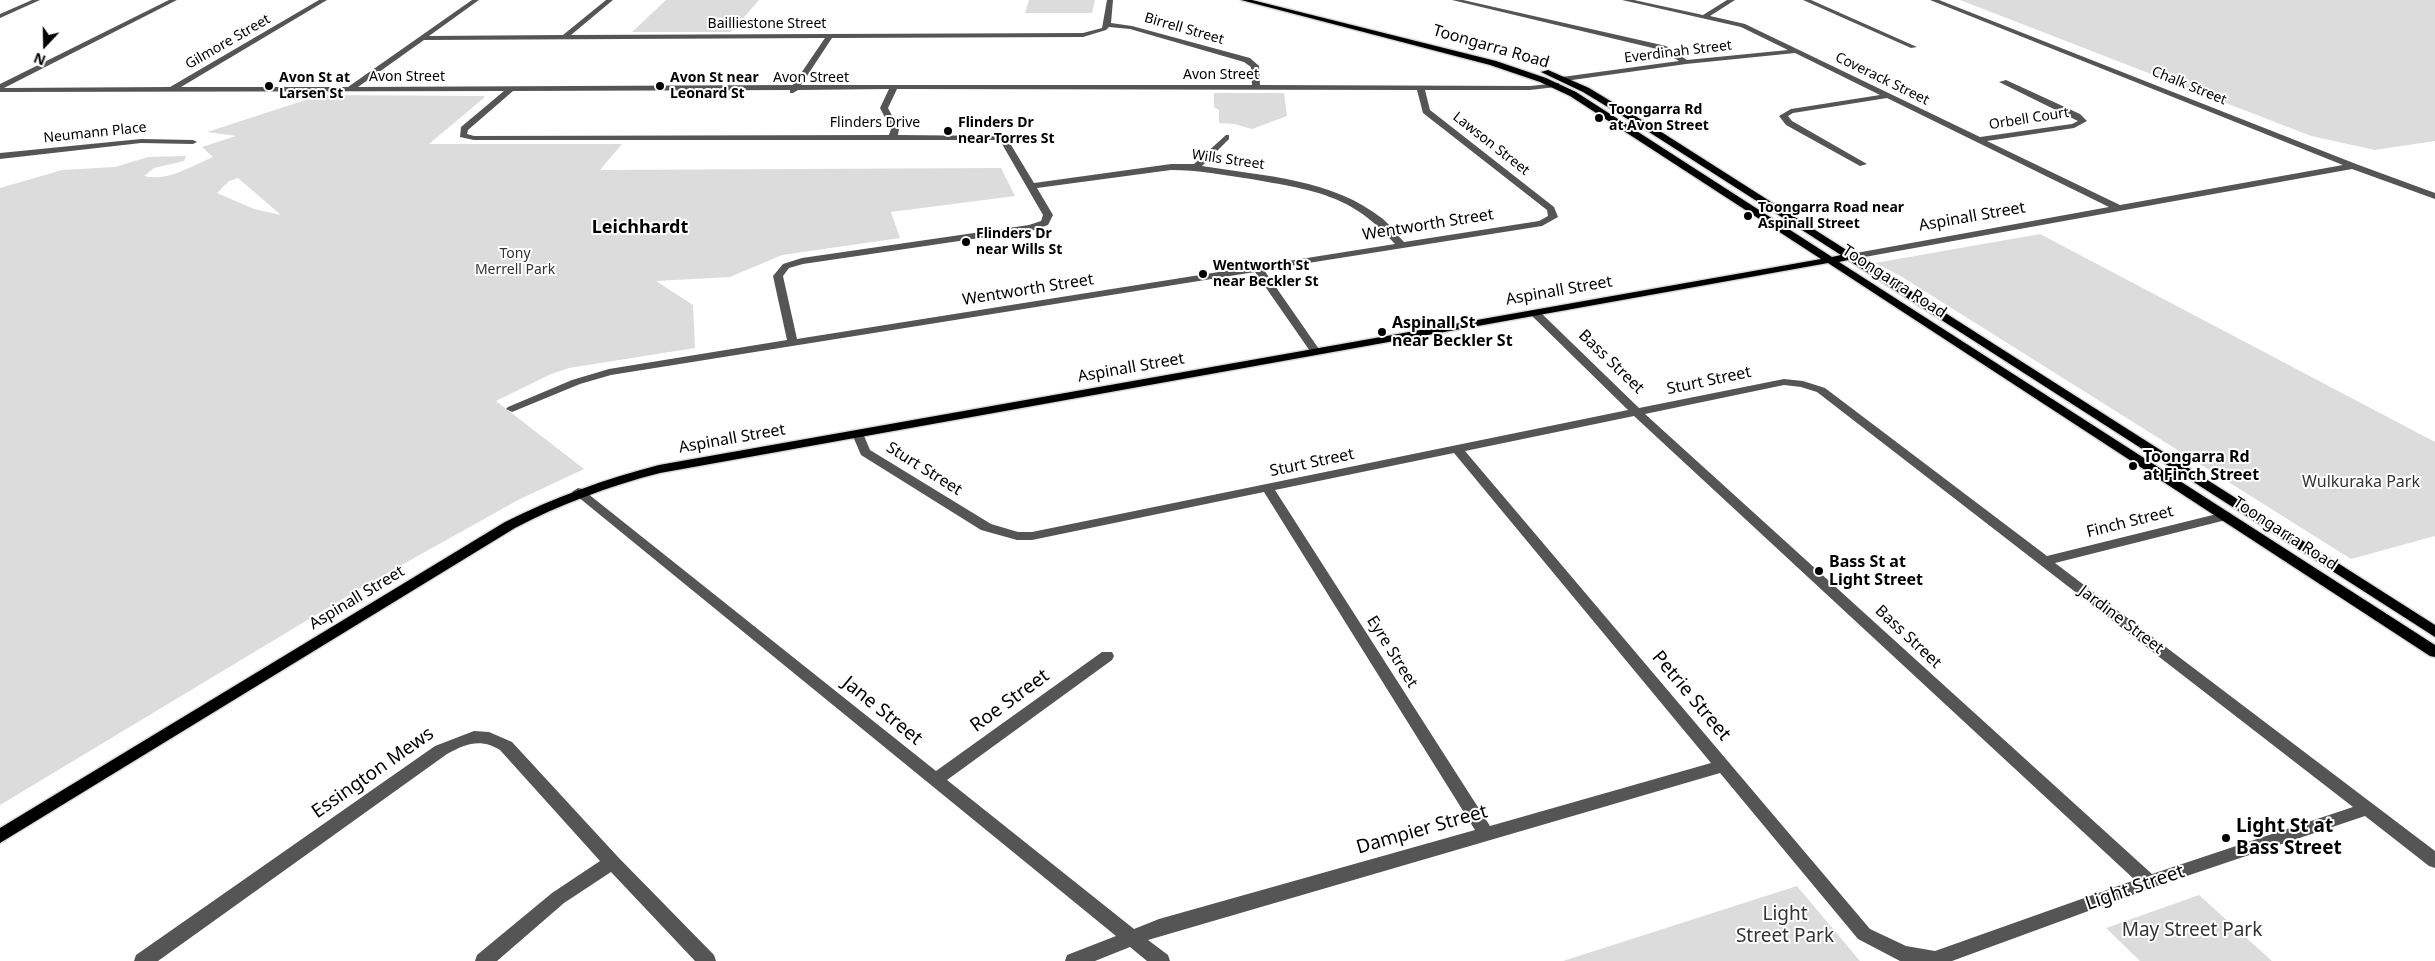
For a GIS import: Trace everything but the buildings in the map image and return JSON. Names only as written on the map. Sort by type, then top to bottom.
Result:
[{"type":"main road","name":"Toongarra Road","points":[[1244,0],[1493,63],[1556,85],[1616,119],[1828,260],[2435,652]]},
{"type":"main road","name":"Toongarra Road","points":[[1266,0],[1516,63],[1565,79],[1652,130],[2435,632]]},
{"type":"main road","points":[[1543,80],[1565,79]]},
{"type":"main road","points":[[1556,85],[1565,79]]},
{"type":"main road","name":"Aspinall Street","points":[[0,836],[510,525],[578,492],[616,479],[659,469],[1848,257]]},
{"type":"street","points":[[0,16],[37,0]]},
{"type":"street","points":[[0,89],[174,0]]},
{"type":"street","name":"Gilmore Street","points":[[170,90],[324,0]]},
{"type":"street","points":[[348,90],[476,0]]},
{"type":"street","points":[[565,37],[610,0]]},
{"type":"street","points":[[1107,25],[1110,0]]},
{"type":"street","points":[[1455,0],[1662,48],[1686,62]]},
{"type":"street","name":"Coverack Street","points":[[1625,0],[1743,25],[2118,208]]},
{"type":"street","points":[[1704,17],[1732,0]]},
{"type":"street","points":[[1806,0],[1913,47]]},
{"type":"street","name":"Chalk Street","points":[[1934,0],[2353,166],[2435,196]]},
{"type":"street","name":"Bailliestone Street","points":[[424,38],[1083,35],[1104,29],[1107,25]]},
{"type":"street","name":"Birrell Street","points":[[1107,25],[1130,27],[1247,60],[1255,66],[1256,88]]},
{"type":"street","points":[[794,89],[829,37]]},
{"type":"street","name":"Everdinah Street","points":[[1565,79],[1686,62],[1794,51]]},
{"type":"street","name":"Avon Street","points":[[1484,87],[1522,85],[1543,80]]},
{"type":"street","name":"Orbell Court","points":[[1978,140],[2074,126],[2083,121],[2003,82]]},
{"type":"street","name":"Avon Street","points":[[0,89],[1530,88],[1556,85]]},
{"type":"street","name":"Lawson Street","points":[[1420,87],[1426,111],[1551,209],[1553,217]]},
{"type":"street","name":"Flinders Drive","points":[[510,89],[464,129],[462,135],[474,138],[893,137],[1000,139],[1007,144],[1032,186],[1048,218],[1045,222],[1036,227],[802,261],[786,266],[778,276],[793,344]]},
{"type":"street","points":[[893,137],[894,129],[884,108],[894,89]]},
{"type":"street","points":[[1863,164],[1789,123],[1783,116],[1791,111],[1888,96]]},
{"type":"street","points":[[1196,167],[1226,136]]},
{"type":"street","name":"Neumann Place","points":[[0,156],[141,141],[193,142]]},
{"type":"street","name":"Aspinall Street","points":[[1848,257],[2353,166]]},
{"type":"street","name":"Wills Street","points":[[1032,186],[1171,167],[1196,167],[1316,188],[1352,203],[1381,222],[1402,246]]},
{"type":"street","name":"Wentworth Street","points":[[512,410],[592,376],[1542,224],[1553,217]]},
{"type":"street","points":[[1258,269],[1316,352]]},
{"type":"street","name":"Bass Street","points":[[1535,313],[1637,412],[2149,882]]},
{"type":"street","name":"Sturt Street","points":[[858,434],[865,452],[986,527],[1017,536],[1032,536],[1784,382],[1803,384]]},
{"type":"street","name":"Jardine Street","points":[[1803,384],[1821,390],[2435,861]]},
{"type":"street","name":"Petrie Street","points":[[1458,450],[1864,934],[1903,954]]},
{"type":"street","name":"Eyre Street","points":[[1268,489],[1486,834]]},
{"type":"street","name":"Jane Street","points":[[578,492],[1161,961]]},
{"type":"street","name":"Finch Street","points":[[2044,561],[2225,516]]},
{"type":"street","name":"Roe Street","points":[[936,779],[1107,656]]},
{"type":"street","name":"Essington Mews","points":[[142,961],[441,750],[462,740],[478,736],[495,738],[506,746],[612,862],[707,961]]},
{"type":"street","name":"Dampier Street","points":[[1074,961],[1159,927],[1723,766]]},
{"type":"street","name":"Light Street","points":[[1903,954],[1936,960],[2149,882],[2367,809]]},
{"type":"street","points":[[484,961],[558,898],[612,862]]},
{"type":"green space","points":[[666,0],[759,0],[731,32],[632,32]]},
{"type":"green space","points":[[1029,0],[1095,0],[1092,13],[1025,13]]},
{"type":"green space","points":[[1960,0],[2435,0],[2435,141],[2375,150],[2311,136]]},
{"type":"green space","points":[[1214,93],[1284,93],[1287,116],[1252,129],[1234,124],[1219,123],[1219,110],[1214,107]]},
{"type":"green space","name":"Tony Merrell Park","points":[[321,95],[483,96],[485,97],[429,144],[622,144],[600,170],[1001,168],[1015,196],[891,212],[900,238],[782,255],[730,277],[656,281],[693,305],[695,348],[569,368],[551,374],[496,401],[584,469],[518,500],[364,586],[0,805],[0,188],[62,170],[115,167],[148,157],[186,156],[184,161],[154,168],[144,176],[162,177],[171,175],[213,157],[202,147],[236,136],[207,132]],"holes":[[[238,178],[281,215],[254,209],[217,193],[229,181]]]},
{"type":"green space","name":"Wulkuraka Park","points":[[2040,234],[2435,442],[2435,536],[2351,559],[1899,275],[1875,263]]},
{"type":"green space","name":"Light Street Park","points":[[1797,886],[1860,961],[1563,961]]},
{"type":"green space","name":"May Street Park","points":[[2199,895],[2272,961],[2140,961],[2106,928]]},
{"type":"place","name":"Avon St at Larsen St","points":[[269,86]]},
{"type":"place","name":"Avon St near Leonard St","points":[[660,86]]},
{"type":"place","name":"Toongarra Rd at Avon Street","points":[[1599,118]]},
{"type":"place","name":"Flinders Dr near Torres St","points":[[948,131]]},
{"type":"place","name":"Toongarra Road near Aspinall Street","points":[[1748,216]]},
{"type":"place","name":"Flinders Dr near Wills St","points":[[966,242]]},
{"type":"place","name":"Wentworth St near Beckler St","points":[[1203,274]]},
{"type":"place","name":"Aspinall St near Beckler St","points":[[1382,332]]},
{"type":"place","name":"Toongarra Rd at Finch Street","points":[[2133,466]]},
{"type":"place","name":"Bass St at Light Street","points":[[1819,571]]},
{"type":"place","name":"Light St at Bass Street","points":[[2226,838]]},
{"type":"district","name":"Leichhardt","points":[[640,228]]}]
